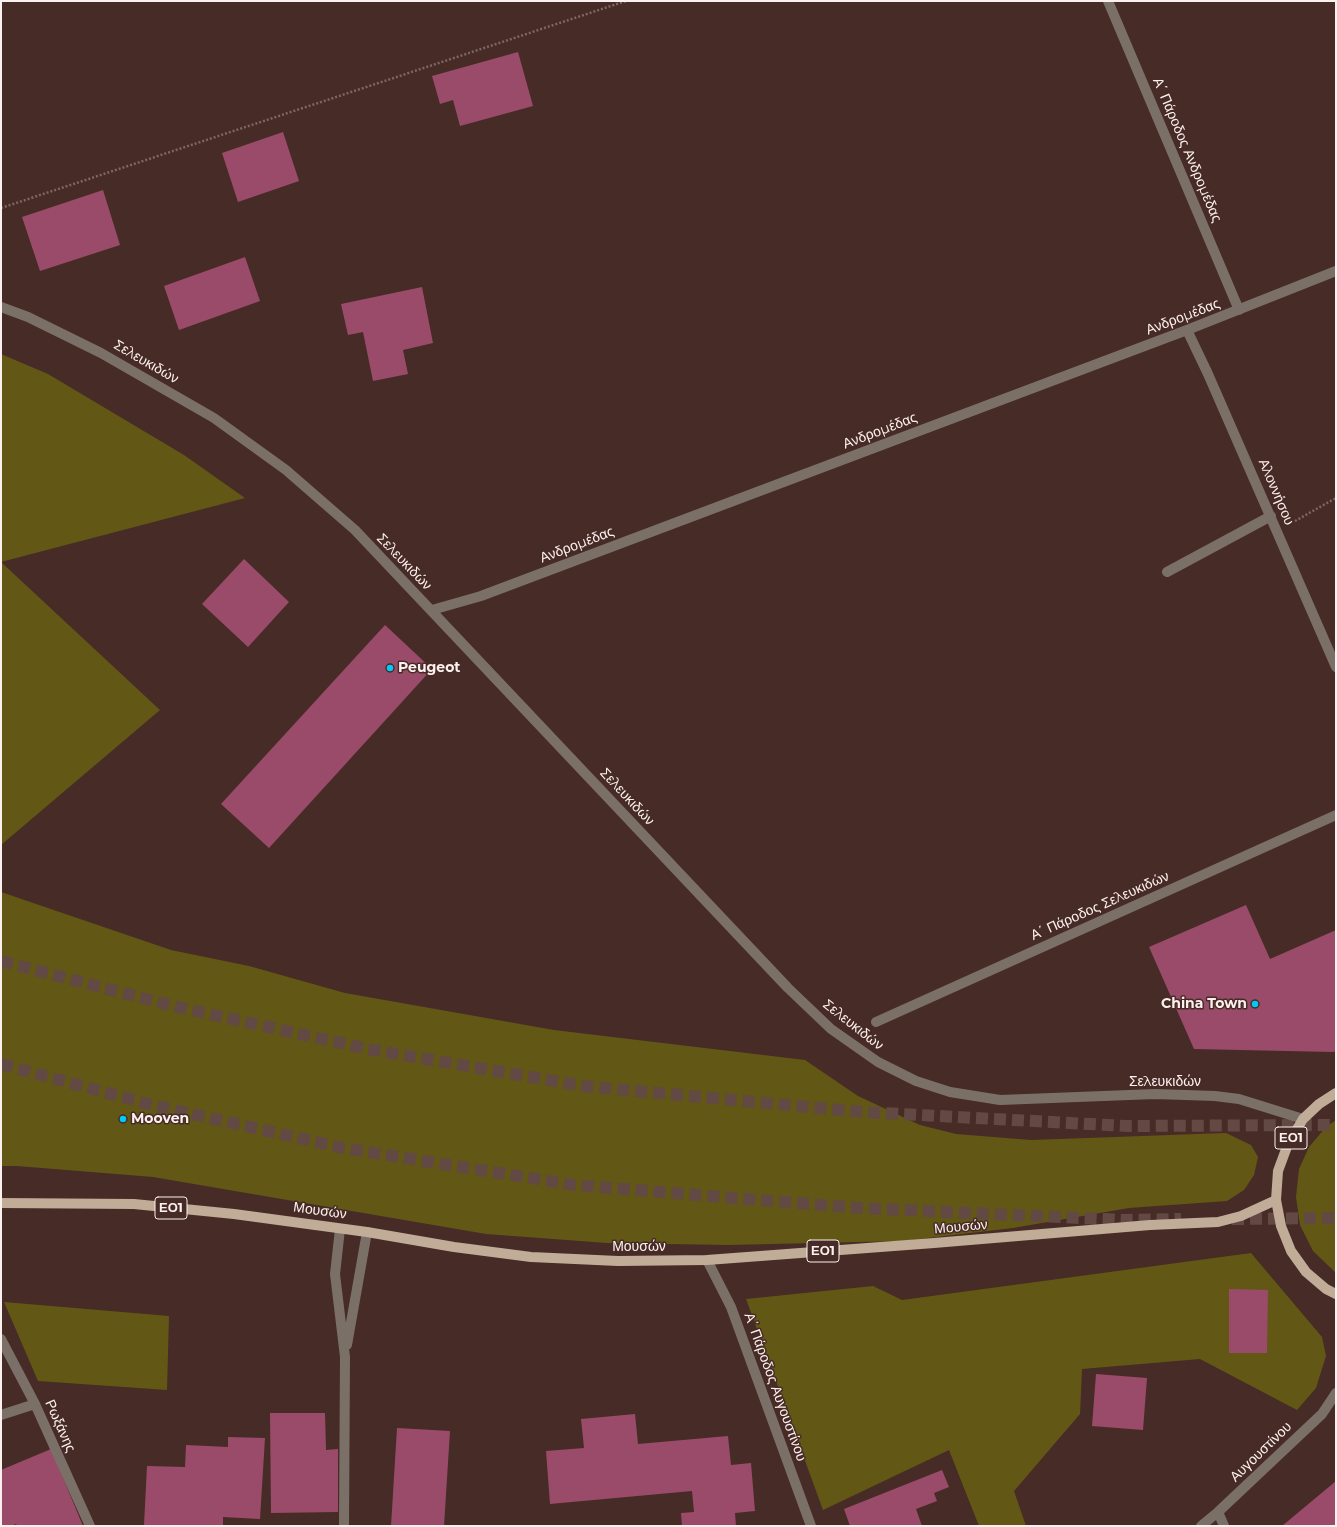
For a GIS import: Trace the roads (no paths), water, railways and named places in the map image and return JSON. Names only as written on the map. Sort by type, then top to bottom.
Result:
[{"type":"main road","name":"ΕΟ1","points":[[1336,1093],[1319,1104],[1303,1119],[1288,1144],[1278,1171],[1276,1200],[1280,1226],[1291,1250],[1306,1272],[1326,1289],[1336,1294]]},
{"type":"main road","name":"Μουσών","points":[[1,1203],[134,1204],[234,1214],[340,1228],[454,1248],[531,1257],[618,1261],[707,1260],[1150,1225],[1218,1222],[1241,1216],[1276,1200]]},
{"type":"street","name":"Α΄ Πάροδος Ανδρομέδας","points":[[1108,1],[1239,310]]},
{"type":"street","name":"Ανδρομέδας","points":[[432,610],[481,596],[1239,310],[1336,271]]},
{"type":"street","name":"Σελευκιδών","points":[[1,307],[28,317],[101,353],[214,418],[286,470],[355,530],[788,988],[830,1029],[878,1062],[916,1081],[950,1092],[1000,1100],[1155,1094],[1215,1096],[1239,1099],[1303,1119]]},
{"type":"street","name":"Αλοννήσου","points":[[1186,330],[1208,374],[1336,667]]},
{"type":"street","points":[[1167,572],[1271,516]]},
{"type":"street","name":"Α΄ Πάροδος Σελευκιδών","points":[[876,1022],[1336,815]]},
{"type":"street","points":[[340,1228],[336,1274],[345,1357],[344,1526]]},
{"type":"street","points":[[345,1357],[367,1232]]},
{"type":"street","name":"Α΄ Πάροδος Αυγουστίνου","points":[[707,1260],[731,1306],[811,1526]]},
{"type":"street","name":"Ρωξάνης","points":[[1,1339],[35,1404],[90,1526]]},
{"type":"street","name":"Αυγουστίνου","points":[[1201,1526],[1218,1512],[1322,1414],[1336,1393]]},
{"type":"street","points":[[1,1415],[35,1404]]},
{"type":"street","points":[[1218,1512],[1224,1526]]},
{"type":"tunnel","points":[[1,961],[173,1006],[368,1049],[583,1086],[863,1112],[1127,1126],[1336,1125]]},
{"type":"tunnel","points":[[1,1064],[148,1104],[343,1148],[574,1185],[859,1208],[1125,1220],[1181,1219]]},
{"type":"tunnel","points":[[1232,1219],[1336,1218]]},
{"type":"place","name":"Peugeot","points":[[390,668]]},
{"type":"place","name":"China Town","points":[[1255,1004]]},
{"type":"place","name":"Mooven","points":[[123,1119]]}]
